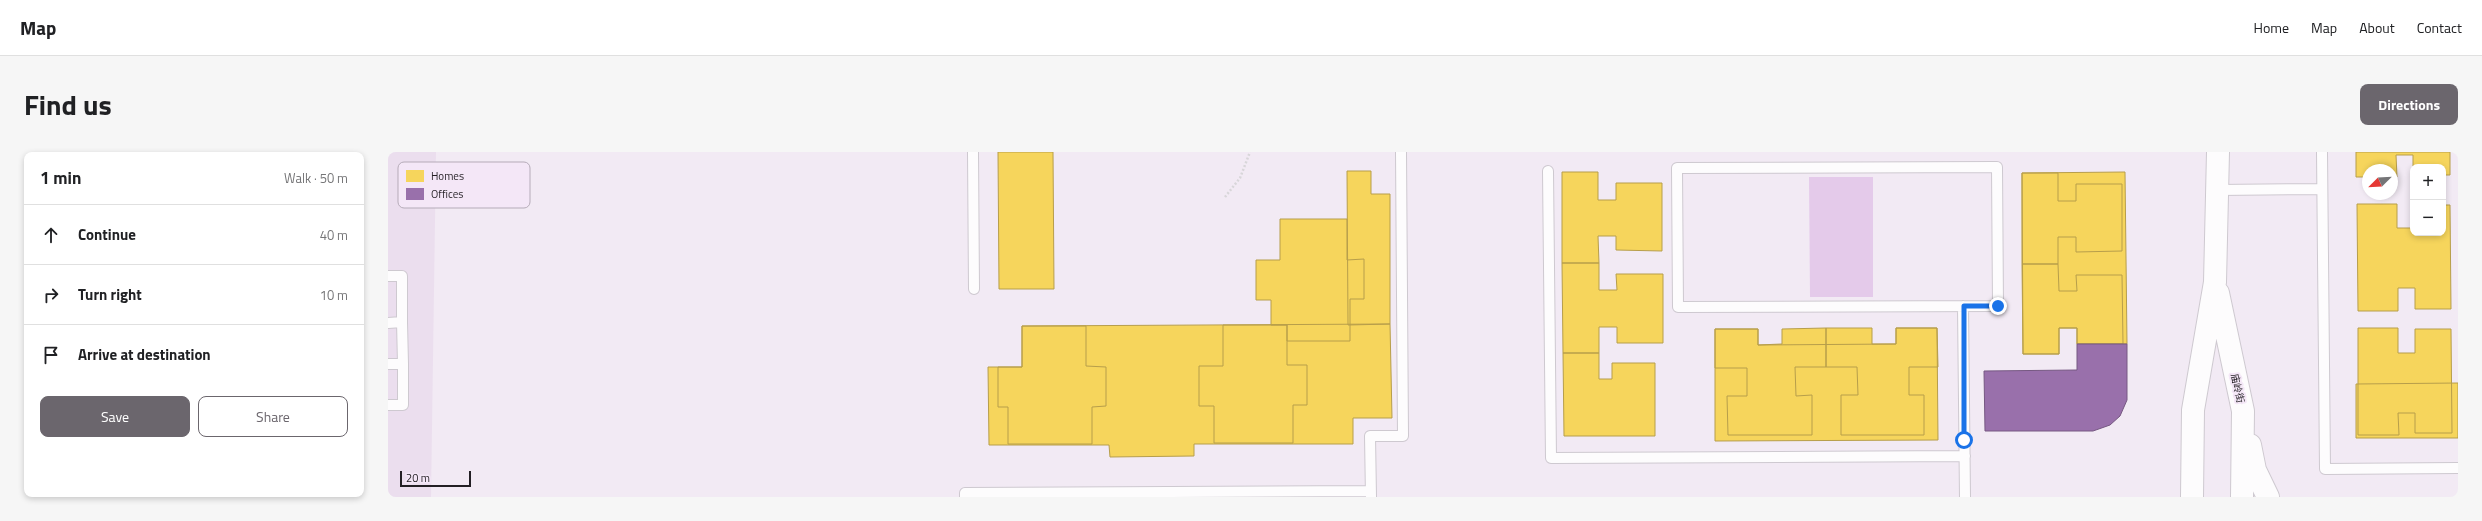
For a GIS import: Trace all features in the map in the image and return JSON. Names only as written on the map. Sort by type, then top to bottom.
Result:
[{"type":"street","name":"庙岭街","points":[[2192,497],[2193,410],[2215,282],[2218,152]]},
{"type":"street","name":"庙岭街","points":[[2215,282],[2243,411],[2242,497]]},
{"type":"street","points":[[2179,497],[2193,410]]},
{"type":"street","points":[[2243,411],[2255,470],[2268,497]]},
{"type":"lane","points":[[973,152],[974,289]]},
{"type":"lane","points":[[965,497],[965,493],[1371,494],[1370,436],[1404,436],[1401,152]]},
{"type":"lane","points":[[2322,152],[2325,469],[2458,468]]},
{"type":"lane","points":[[1997,167],[1998,306],[1964,306],[1678,307],[1677,168],[1997,167]]},
{"type":"lane","points":[[1548,171],[1551,458],[1965,456]]},
{"type":"lane","points":[[2218,190],[2322,189]]},
{"type":"lane","points":[[388,276],[402,276],[403,405],[388,405]]},
{"type":"lane","points":[[1964,306],[1965,497]]},
{"type":"lane","points":[[388,322],[402,322]]},
{"type":"lane","points":[[388,364],[402,364]]},
{"type":"path","points":[[1225,197],[1240,178],[1250,152]]},
{"type":"shaded area","points":[[388,152],[436,152],[436,162],[398,162],[398,208],[435,208],[431,497],[388,497]]},
{"type":"shaded area","points":[[1809,177],[1873,177],[1873,297],[1810,297]]},
{"type":"building: Homes","points":[[998,152],[1053,152],[1054,289],[999,289]]},
{"type":"building: Homes","points":[[2356,152],[2450,152],[2450,175],[2446,175],[2446,164],[2413,164],[2413,155],[2396,155],[2396,164],[2362,164],[2362,177],[2356,177]]},
{"type":"building: Homes","points":[[1347,171],[1371,171],[1371,194],[1390,194],[1390,324],[1348,325]]},
{"type":"building: Homes","points":[[1562,172],[1598,172],[1598,200],[1616,200],[1616,183],[1662,183],[1662,251],[1616,250],[1616,236],[1598,236],[1599,263],[1562,263]]},
{"type":"building: Homes","points":[[2125,172],[2127,344],[2077,344],[2077,328],[2059,328],[2059,354],[2023,354],[2022,173]]},
{"type":"building: Homes","points":[[2022,173],[2058,173],[2058,201],[2076,201],[2076,184],[2122,184],[2122,251],[2076,252],[2076,237],[2058,237],[2058,264],[2022,264]]},
{"type":"building: Homes","points":[[2357,204],[2397,204],[2397,228],[2410,228],[2410,236],[2446,236],[2446,205],[2450,205],[2451,309],[2415,309],[2415,288],[2398,288],[2398,311],[2358,311]]},
{"type":"building: Homes","points":[[1280,219],[1347,219],[1347,260],[1364,259],[1364,299],[1350,299],[1350,341],[1287,341],[1287,325],[1271,325],[1271,300],[1256,300],[1256,260],[1280,260]]},
{"type":"building: Homes","points":[[1562,263],[1599,263],[1599,290],[1617,290],[1616,274],[1663,274],[1663,343],[1617,343],[1617,327],[1599,327],[1599,353],[1563,353]]},
{"type":"building: Homes","points":[[2022,264],[2058,264],[2059,291],[2077,291],[2076,275],[2122,275],[2123,344],[2077,344],[2077,328],[2059,328],[2059,354],[2023,354]]},
{"type":"building: Homes","points":[[1390,324],[1392,418],[1353,418],[1353,444],[1194,444],[1194,456],[1110,457],[1109,445],[989,445],[988,367],[1022,367],[1022,326]]},
{"type":"building: Homes","points":[[1223,325],[1287,325],[1287,365],[1307,365],[1307,405],[1293,405],[1293,443],[1214,443],[1214,406],[1199,406],[1199,366],[1223,366]]},
{"type":"building: Homes","points":[[1022,326],[1086,326],[1086,366],[1106,367],[1106,406],[1092,407],[1092,444],[1008,444],[1008,407],[998,407],[998,367],[1022,367]]},
{"type":"building: Homes","points":[[1826,328],[1826,367],[1795,367],[1796,396],[1812,395],[1812,435],[1728,435],[1727,396],[1747,396],[1747,368],[1715,368],[1715,329],[1758,329],[1758,345],[1782,344],[1782,329]]},
{"type":"building: Homes","points":[[1826,328],[1872,328],[1872,344],[1896,344],[1896,328],[1937,328],[1938,367],[1909,367],[1909,395],[1924,395],[1924,435],[1841,435],[1841,395],[1858,395],[1857,367],[1826,367]]},
{"type":"building: Homes","points":[[1896,328],[1937,328],[1938,440],[1715,441],[1715,329],[1758,329],[1758,345],[1896,344]]},
{"type":"building: Homes","points":[[2358,328],[2398,328],[2398,353],[2415,353],[2415,329],[2451,329],[2452,433],[2415,433],[2415,413],[2398,413],[2399,435],[2358,435]]},
{"type":"building: Homes","points":[[1563,353],[1599,353],[1599,379],[1612,379],[1612,363],[1655,363],[1655,436],[1564,436]]},
{"type":"building: Homes","points":[[2458,383],[2458,438],[2356,438],[2356,384]]},
{"type":"building: Offices","points":[[2077,344],[2127,344],[2127,400],[2120,416],[2110,425],[2093,431],[1985,431],[1984,371],[2077,370]]},
{"type":"route","points":[[1964,440],[1964,306],[1998,306]]}]
